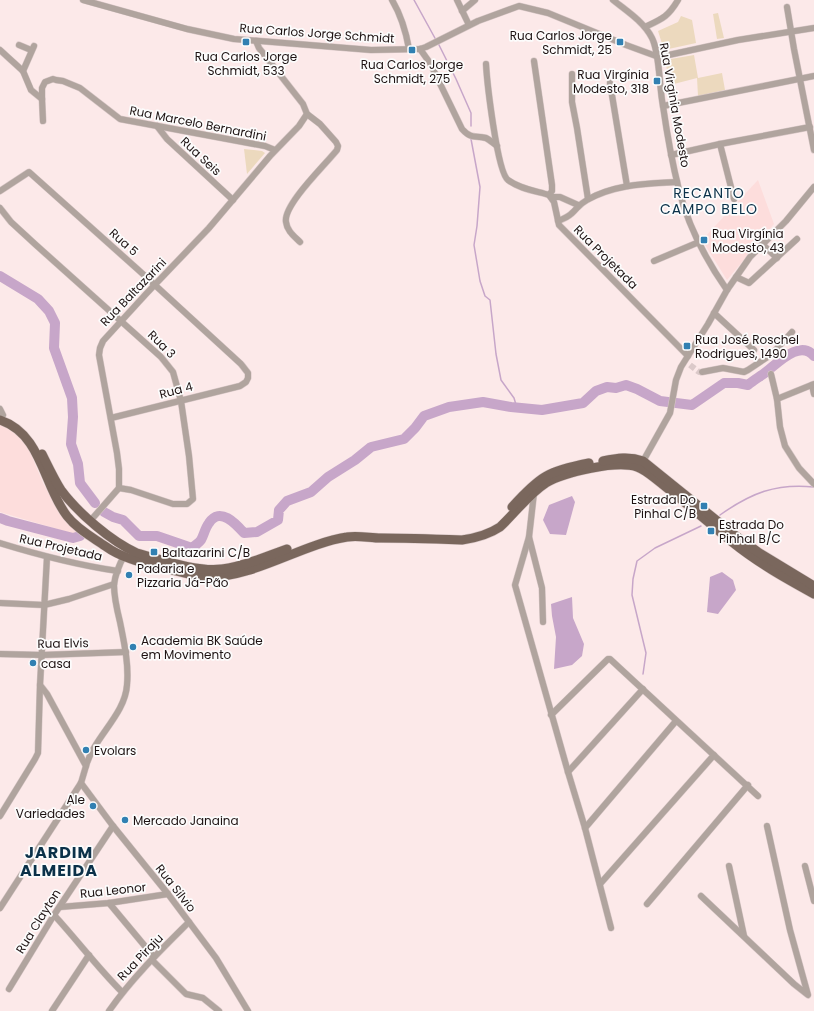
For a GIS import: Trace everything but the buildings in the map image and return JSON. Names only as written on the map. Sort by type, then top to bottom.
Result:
[{"type":"main road","points":[[1,415],[22,426],[35,439],[61,490],[110,538],[123,553],[149,556],[196,568],[222,570],[324,536],[341,532],[367,531],[448,535],[467,534],[484,529],[494,524],[507,514],[535,483],[551,472],[616,458],[632,458],[758,552],[814,586]]},
{"type":"main road","points":[[1,415],[29,440],[56,498],[68,517],[93,538],[123,553],[134,561],[207,577],[231,575],[324,542],[350,536],[462,540],[473,538],[493,531],[510,518],[539,488],[554,479],[578,472],[619,464],[641,464],[673,493],[749,555],[778,575],[814,594]]},
{"type":"main road","points":[[65,512],[66,508],[74,504]]},
{"type":"main road","points":[[93,538],[102,531]]},
{"type":"street","name":"Rua Carlos Jorge Schmidt","points":[[83,0],[187,29],[234,39],[371,50],[420,49],[429,46],[469,25],[514,6],[525,6],[548,13],[656,56]]},
{"type":"street","points":[[392,0],[406,32],[409,49]]},
{"type":"street","points":[[457,0],[469,25]]},
{"type":"street","points":[[462,11],[475,0]]},
{"type":"street","name":"Rua Virginia Modesto","points":[[613,0],[645,27],[652,39],[671,155],[677,182],[688,217],[699,242],[714,271],[727,290]]},
{"type":"street","points":[[645,27],[668,15],[678,0]]},
{"type":"street","points":[[787,7],[814,150]]},
{"type":"street","points":[[656,56],[664,56],[738,40],[814,28]]},
{"type":"street","points":[[256,41],[259,48],[303,104],[307,114],[320,124],[337,144],[338,148],[300,192],[286,212],[288,228],[300,242]]},
{"type":"street","points":[[19,45],[33,48],[23,71]]},
{"type":"street","points":[[420,49],[430,63],[462,129],[472,137],[486,138],[497,146]]},
{"type":"street","points":[[0,50],[23,71],[30,90],[42,99],[43,121]]},
{"type":"street","name":"Rua Projetada","points":[[534,61],[552,185],[550,196],[554,202],[558,221],[562,229],[688,356]]},
{"type":"street","points":[[486,64],[497,146],[503,174],[508,180],[530,190],[550,196],[560,197],[578,204]]},
{"type":"street","points":[[572,74],[572,102],[588,199]]},
{"type":"street","points":[[663,106],[814,76]]},
{"type":"street","name":"Rua Marcelo Bernardini","points":[[42,99],[42,88],[46,82],[53,79],[63,81],[86,92],[120,119],[265,146],[275,150]]},
{"type":"street","points":[[610,83],[627,186]]},
{"type":"street","name":"Rua Baltazarini","points":[[119,488],[119,469],[99,355],[103,341],[209,228],[275,150],[299,126],[307,114]]},
{"type":"street","name":"Rua Seis","points":[[157,126],[167,139],[233,200]]},
{"type":"street","points":[[671,155],[810,127]]},
{"type":"street","points":[[486,138],[495,131]]},
{"type":"street","points":[[720,144],[734,199]]},
{"type":"street","name":"Rua 5","points":[[0,191],[29,172],[244,368],[248,375],[246,382]]},
{"type":"street","points":[[558,221],[571,214],[578,204],[613,189],[627,186],[677,182]]},
{"type":"street","points":[[641,464],[667,420],[673,404],[678,373],[727,290],[747,261],[786,221],[814,187]]},
{"type":"street","name":"Rua 3","points":[[0,208],[11,222],[121,321],[169,366],[173,372],[181,401],[186,428],[194,496],[192,501],[185,505],[173,504],[131,490],[119,488]]},
{"type":"street","points":[[736,277],[748,283],[797,239]]},
{"type":"street","points":[[654,261],[699,242]]},
{"type":"street","points":[[762,244],[777,258]]},
{"type":"street","points":[[714,313],[754,350]]},
{"type":"street","points":[[702,372],[723,368],[744,372],[772,354],[792,332]]},
{"type":"street","points":[[684,362],[690,365]]},
{"type":"street","points":[[771,374],[777,399],[780,427],[785,446],[798,468],[814,483]]},
{"type":"street","name":"Rua 4","points":[[111,418],[181,401],[193,396],[236,387],[246,382]]},
{"type":"street","points":[[777,399],[813,385],[814,394]]},
{"type":"street","points":[[91,520],[119,488]]},
{"type":"street","points":[[534,493],[529,537],[515,585],[551,715],[585,828],[611,928]]},
{"type":"street","points":[[529,537],[542,588],[543,622]]},
{"type":"street","name":"Rua Projetada","points":[[0,543],[47,557],[87,566],[119,569]]},
{"type":"street","points":[[0,908],[81,783],[93,749],[125,698],[128,674],[126,652],[115,597],[114,584],[123,553]]},
{"type":"street","points":[[0,816],[38,753],[47,557]]},
{"type":"street","points":[[0,603],[44,605],[69,599],[114,584]]},
{"type":"street","name":"Rua Elvis","points":[[0,654],[126,652]]},
{"type":"street","points":[[551,715],[608,659],[610,659],[758,796]]},
{"type":"street","points":[[40,685],[47,694],[86,766]]},
{"type":"street","points":[[568,772],[642,689]]},
{"type":"street","points":[[585,828],[676,721]]},
{"type":"street","points":[[600,884],[714,755]]},
{"type":"street","name":"Rua Silvio","points":[[81,783],[216,958],[248,1011]]},
{"type":"street","points":[[647,904],[748,786]]},
{"type":"street","name":"Rua Clayton","points":[[9,989],[54,915],[113,826]]},
{"type":"street","points":[[767,826],[790,930],[811,994]]},
{"type":"street","points":[[729,866],[744,936]]},
{"type":"street","points":[[805,866],[814,902]]},
{"type":"street","name":"Rua Leonor","points":[[60,907],[109,903],[168,894]]},
{"type":"street","points":[[701,896],[794,984],[811,994]]},
{"type":"street","points":[[109,903],[153,959],[186,994],[203,998],[219,1011]]},
{"type":"street","points":[[54,915],[122,992]]},
{"type":"street","name":"Rua Piraju","points":[[109,1011],[122,992],[189,922]]},
{"type":"street","points":[[52,1011],[89,954]]},
{"type":"shaded area","points":[[718,13],[724,38],[717,39],[713,14]]},
{"type":"shaded area","points":[[681,16],[692,20],[696,43],[664,50],[658,31],[678,22]]},
{"type":"shaded area","points":[[694,55],[698,78],[722,73],[725,90],[698,96],[697,78],[670,85],[665,60]]},
{"type":"shaded area","points":[[244,149],[262,151],[265,153],[247,174]]},
{"type":"shaded area","points":[[758,180],[774,224],[727,280],[702,240]]},
{"type":"shaded area","points":[[0,423],[25,440],[43,483],[60,515],[78,531],[74,534],[0,512]]},
{"type":"shaded area","points":[[572,496],[575,502],[566,535],[550,534],[543,520],[549,505]]},
{"type":"shaded area","points":[[722,572],[733,580],[736,590],[718,614],[707,612],[710,577]]},
{"type":"shaded area","points":[[572,597],[573,618],[584,644],[582,656],[572,665],[554,669],[556,637],[551,604]]},
{"type":"waterway","points":[[414,0],[436,40]]},
{"type":"waterway","points":[[438,43],[471,113],[471,126]]},
{"type":"waterway","points":[[471,139],[480,187],[474,245],[480,281],[485,296],[490,300],[496,354],[501,380],[514,398],[517,408]]},
{"type":"waterway","points":[[0,276],[38,299],[49,311],[55,323],[54,348],[72,398],[73,417],[71,444],[78,464],[80,483],[95,503]]},
{"type":"waterway","points":[[104,512],[123,520],[139,536],[157,536],[192,548],[201,540],[206,527],[213,518],[218,516],[228,518],[244,533],[257,532],[278,520],[279,510],[287,501],[311,492],[328,477],[355,460],[371,447],[404,439],[424,416],[449,407],[483,402],[542,410],[583,403],[596,391],[607,387],[616,388],[626,385],[660,401],[692,405],[724,383],[748,385],[783,358],[796,351],[808,351],[814,356]]},
{"type":"waterway","points":[[720,515],[731,507],[764,491],[776,488],[800,486],[814,487]]},
{"type":"waterway","points":[[0,518],[73,538],[80,536]]},
{"type":"waterway","points":[[643,674],[646,653],[632,595],[633,579],[637,561],[655,548],[701,526]]},
{"type":"tunnel","points":[[690,365],[699,372],[702,372]]},
{"type":"place","name":"Rua Carlos Jorge Schmidt, 533","points":[[246,42]]},
{"type":"place","name":"Rua Carlos Jorge Schmidt, 25","points":[[620,42]]},
{"type":"place","name":"Rua Carlos Jorge Schmidt, 275","points":[[412,50]]},
{"type":"place","name":"Rua Virgínia Modesto, 318","points":[[657,81]]},
{"type":"place","name":"Rua Virgínia Modesto, 43","points":[[704,240]]},
{"type":"place","name":"Rua José Roschel Rodrigues, 1490","points":[[687,346]]},
{"type":"place","name":"Estrada Do Pinhal C/B","points":[[704,506]]},
{"type":"place","name":"Estrada Do Pinhal B/C","points":[[711,531]]},
{"type":"place","name":"Baltazarini C/B","points":[[154,552]]},
{"type":"place","name":"Padaria e Pizzaria Já-Pão","points":[[129,575]]},
{"type":"place","name":"Academia BK Saúde em Movimento","points":[[133,647]]},
{"type":"place","name":"casa","points":[[33,663]]},
{"type":"place","name":"Evolars","points":[[86,750]]},
{"type":"place","name":"Ale Variedades","points":[[93,806]]},
{"type":"place","name":"Mercado Janaina","points":[[125,820]]},
{"type":"district","name":"RECANTO CAMPO BELO","points":[[709,202]]},
{"type":"district","name":"JARDIM ALMEIDA","points":[[59,861]]}]
